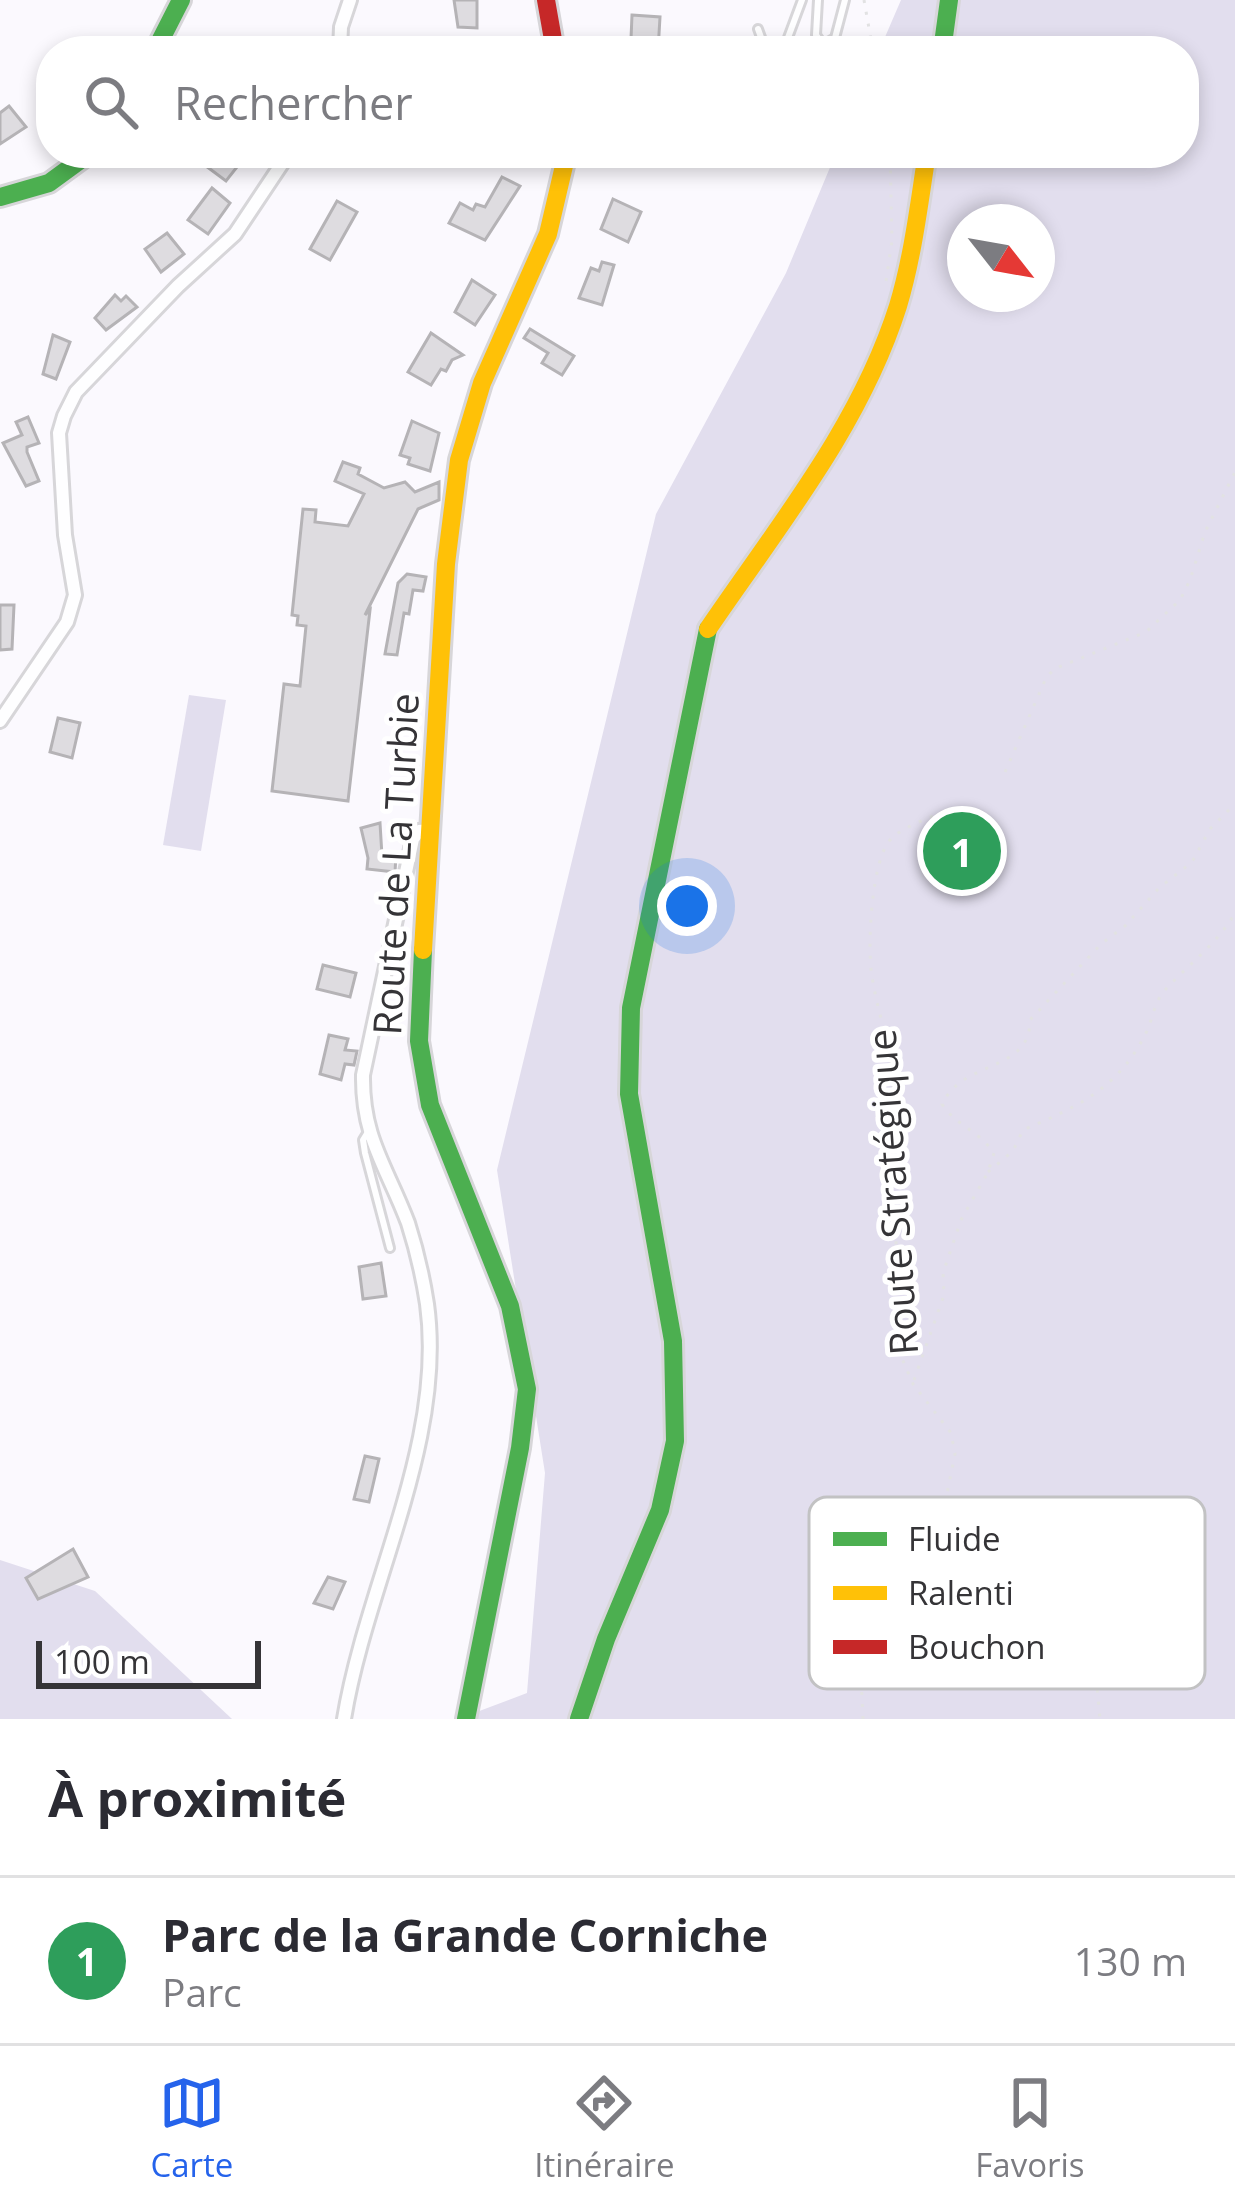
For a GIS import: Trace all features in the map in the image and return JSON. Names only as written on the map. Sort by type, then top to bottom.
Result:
[{"type":"main road","points":[[163,36],[181,0]]},
{"type":"main road","points":[[546,0],[552,36]]},
{"type":"main road","points":[[944,36],[950,0]]},
{"type":"main road","points":[[0,197],[49,183],[70,168]]},
{"type":"main road","name":"Route de La Turbie","points":[[466,1719],[520,1448],[527,1389],[511,1306],[430,1105],[422,1070],[419,1041],[443,608],[458,462],[482,383],[524,299],[544,245],[563,168]]},
{"type":"main road","points":[[579,1719],[606,1639],[660,1510],[676,1441],[673,1341],[627,1065],[631,1008],[707,631],[841,434],[864,391],[907,273],[924,168]]},
{"type":"street","points":[[341,36],[350,0]]},
{"type":"street","points":[[0,721],[67,622],[74,595],[64,535],[59,433],[76,392],[178,286],[236,235],[279,168]]},
{"type":"street","points":[[344,1719],[371,1601],[424,1415],[427,1305],[409,1226],[368,1132],[363,1075],[413,839],[419,831],[430,830]]},
{"type":"lane","points":[[789,36],[802,0]]},
{"type":"lane","points":[[818,0],[818,36]]},
{"type":"lane","points":[[836,36],[845,0]]},
{"type":"lane","points":[[758,29],[761,36]]},
{"type":"lane","points":[[368,1132],[363,1140],[365,1153],[390,1248]]},
{"type":"path","points":[[864,0],[870,36]]},
{"type":"path","points":[[885,286],[892,241],[890,168]]},
{"type":"path","points":[[1005,772],[1046,678],[1054,670],[1146,632],[1180,600],[1205,532],[1235,472]]},
{"type":"path","points":[[913,1384],[944,1294],[943,1273],[961,1220],[994,1154],[980,1133],[949,1115],[942,1104],[948,1092],[978,1069],[1019,1051],[1030,1037],[1030,1020],[1101,944],[1192,862],[1210,829],[1235,803]]},
{"type":"path","name":"Route Stratégique","points":[[946,1497],[955,1454],[951,1433],[913,1384],[898,1349],[893,1077],[871,972],[871,930],[879,868],[889,841],[949,809]]},
{"type":"path","points":[[988,1172],[1013,1151],[1023,1130],[1074,1108],[1110,1085],[1146,1034],[1160,995],[1219,936],[1235,913]]},
{"type":"path","name":"Route Stratégique","points":[[861,1689],[862,1719]]},
{"type":"path","points":[[1097,1689],[1100,1719]]},
{"type":"shaded area","points":[[901,0],[1235,0],[1235,1719],[458,1719],[527,1693],[545,1473],[497,1170],[656,514],[786,273],[830,168],[1199,168],[1199,36],[885,36]]},
{"type":"shaded area","points":[[189,695],[226,700],[201,851],[163,845]]},
{"type":"shaded area","points":[[0,1560],[95,1591],[232,1719],[0,1719]]},
{"type":"building","points":[[454,0],[477,0],[477,28],[458,27]]},
{"type":"building","points":[[632,15],[660,17],[659,36],[631,36]]},
{"type":"building","points":[[9,106],[26,127],[0,144],[0,113]]},
{"type":"building","points":[[209,168],[236,168],[226,181]]},
{"type":"building","points":[[502,177],[520,186],[485,240],[449,223],[460,203],[473,210],[476,204],[485,207]]},
{"type":"building","points":[[212,188],[230,203],[208,234],[188,220]]},
{"type":"building","points":[[613,199],[641,212],[628,242],[601,229]]},
{"type":"building","points":[[337,201],[357,212],[330,260],[310,249]]},
{"type":"building","points":[[167,233],[184,254],[161,272],[145,249]]},
{"type":"building","points":[[602,262],[614,265],[602,305],[579,298],[591,268],[599,271]]},
{"type":"building","points":[[472,280],[495,295],[475,325],[455,312]]},
{"type":"building","points":[[115,295],[121,301],[126,296],[137,307],[106,330],[95,318]]},
{"type":"building","points":[[530,329],[574,356],[562,375],[542,363],[548,353],[524,338]]},
{"type":"building","points":[[431,333],[463,355],[452,360],[446,371],[441,369],[431,385],[408,372]]},
{"type":"building","points":[[53,335],[70,342],[56,379],[43,374]]},
{"type":"building","points":[[28,417],[39,443],[27,447],[27,452],[39,481],[26,486],[3,443],[22,435],[16,422]]},
{"type":"building","points":[[412,421],[439,433],[430,471],[408,464],[410,458],[400,455]]},
{"type":"building","points":[[343,462],[360,468],[358,474],[384,488],[405,482],[415,492],[439,482],[439,500],[418,509],[365,615],[370,610],[348,801],[272,791],[284,684],[300,686],[306,626],[297,625],[298,616],[292,615],[303,509],[316,510],[315,522],[348,526],[364,494],[335,481]]},
{"type":"building","points":[[407,574],[426,577],[423,591],[413,590],[397,655],[385,654],[398,583]]},
{"type":"building","points":[[0,605],[14,605],[12,649],[0,650]]},
{"type":"building","points":[[58,718],[80,723],[72,758],[50,752]]},
{"type":"building","points":[[380,823],[382,856],[396,855],[395,872],[367,869],[361,828]]},
{"type":"building","points":[[323,965],[356,973],[350,997],[317,989]]},
{"type":"building","points":[[329,1035],[348,1039],[345,1050],[357,1051],[354,1065],[345,1064],[341,1080],[320,1074]]},
{"type":"building","points":[[381,1263],[386,1296],[363,1299],[359,1267]]},
{"type":"building","points":[[365,1456],[379,1459],[369,1502],[354,1499]]},
{"type":"building","points":[[73,1549],[88,1577],[38,1599],[26,1578]]},
{"type":"building","points":[[328,1577],[345,1582],[333,1609],[314,1603]]},
{"type":"traffic: fast","points":[[163,36],[181,0]]},
{"type":"traffic: fast","points":[[944,36],[949,0]]},
{"type":"traffic: fast","points":[[0,197],[49,183],[70,168]]},
{"type":"traffic: fast","points":[[579,1719],[606,1639],[660,1510],[675,1441],[673,1341],[629,1094],[631,1008],[708,629]]},
{"type":"traffic: fast","points":[[423,950],[419,1041],[430,1105],[510,1306],[527,1389],[520,1448],[466,1719]]},
{"type":"traffic: slow","points":[[423,950],[446,564],[459,460],[482,383],[548,234],[563,168]]},
{"type":"traffic: slow","points":[[708,629],[815,474],[862,393],[898,306],[925,168]]},
{"type":"traffic: jam","points":[[546,0],[552,36]]},
{"type":"place","name":"Parc de la Grande Corniche","points":[[962,851]]}]
